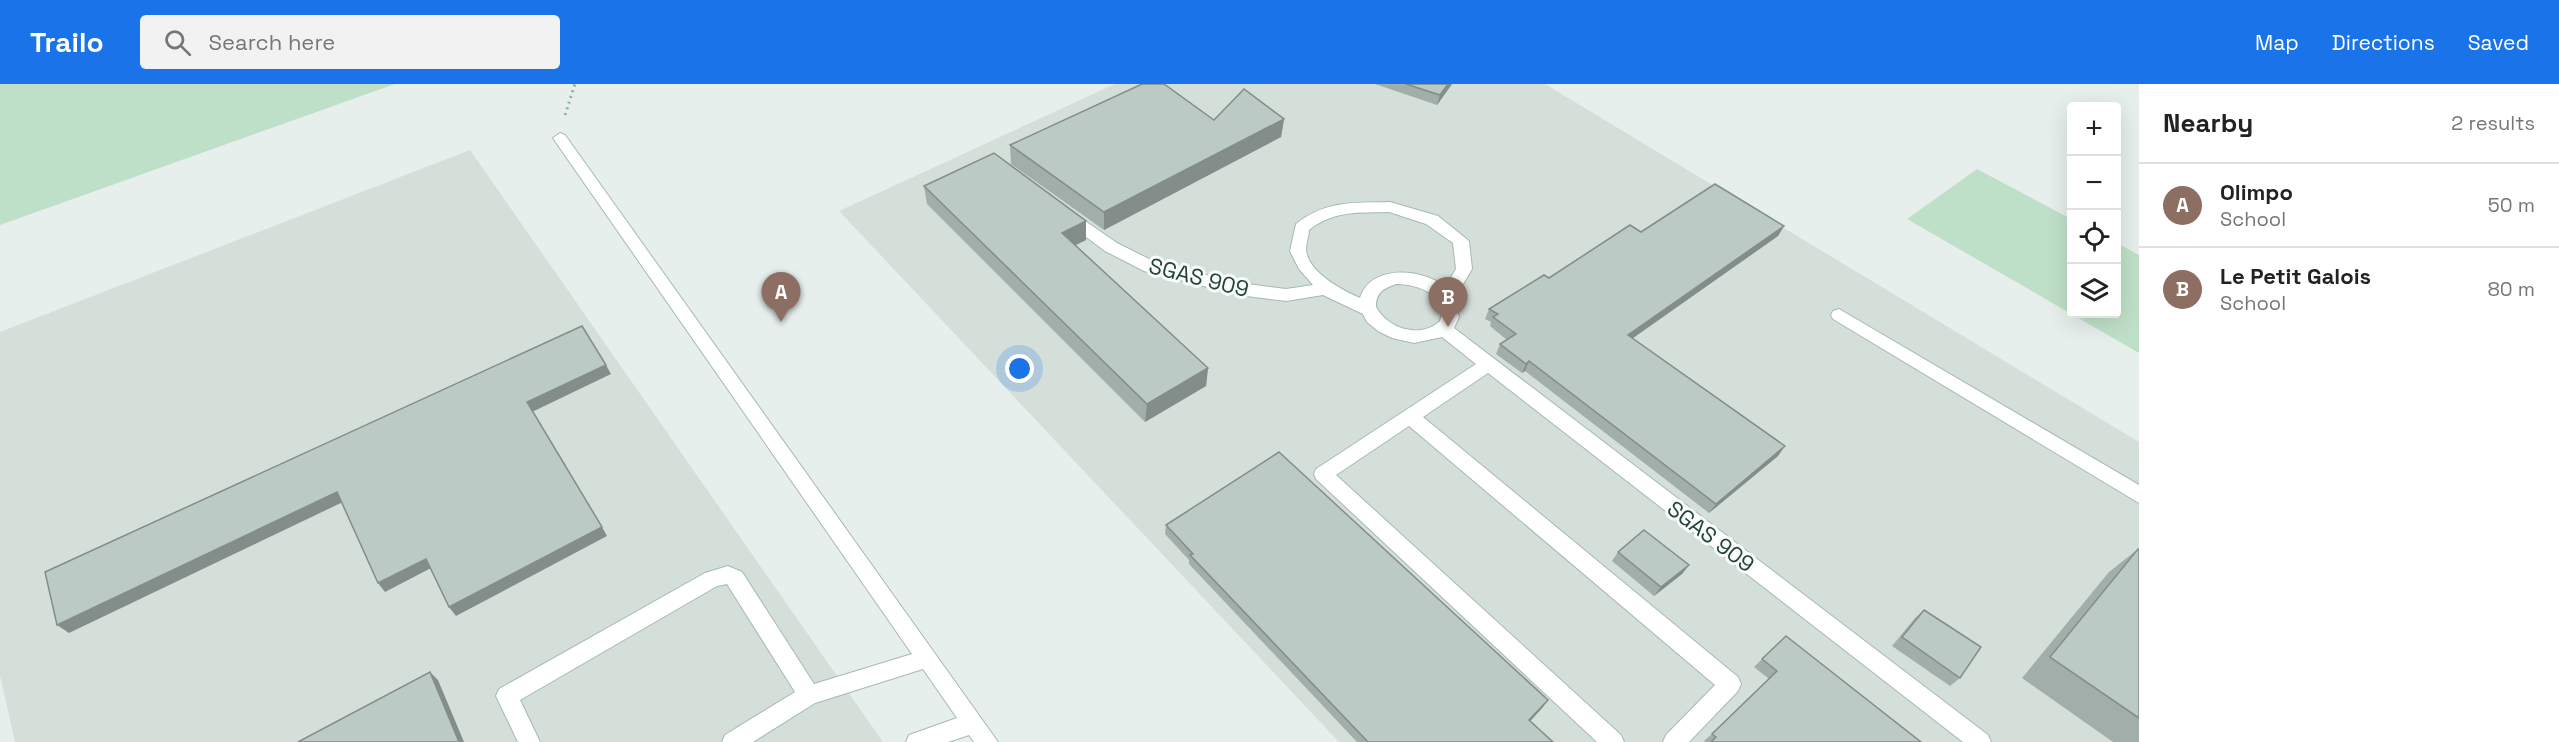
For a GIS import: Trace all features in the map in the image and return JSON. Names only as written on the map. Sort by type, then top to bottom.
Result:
[{"type":"lane","points":[[560,138],[926,659],[987,742]]},
{"type":"lane","points":[[1368,309],[1325,289],[1305,265],[1298,251],[1302,228],[1318,215],[1343,209],[1390,207],[1432,220],[1461,241],[1464,269],[1446,299]]},
{"type":"lane","name":"SGAS 909","points":[[1056,208],[1111,247],[1150,267],[1239,290],[1286,295],[1325,289]]},
{"type":"lane","points":[[1394,278],[1410,278],[1438,289],[1446,299],[1451,310],[1450,320],[1443,330],[1417,337],[1400,335],[1374,320],[1368,309],[1367,299],[1372,289],[1381,282],[1394,278]]},
{"type":"lane","points":[[1839,315],[2139,495]]},
{"type":"lane","name":"SGAS 909","points":[[1443,330],[1980,742]]},
{"type":"lane","points":[[1488,365],[1323,474],[1613,742]]},
{"type":"lane","points":[[1410,417],[1730,684],[1674,742]]},
{"type":"lane","points":[[529,742],[507,696],[712,579],[728,575],[735,578],[809,695]]},
{"type":"lane","points":[[733,742],[809,695],[926,659]]},
{"type":"lane","points":[[917,742],[973,723]]},
{"type":"path","points":[[560,138],[575,84]]},
{"type":"shaded area","points":[[1115,84],[1545,84],[2139,442],[2139,742],[1339,742],[839,211]]},
{"type":"shaded area","points":[[470,150],[883,742],[15,742],[0,676],[0,332]]},
{"type":"green space","points":[[0,84],[395,84],[0,225]]},
{"type":"green space","points":[[1977,169],[2067,217],[2067,311],[1907,219]]},
{"type":"green space","points":[[2121,245],[2139,255],[2139,353],[2078,318],[2121,318]]},
{"type":"building","points":[[1142,84],[1164,84],[1214,120],[1244,89],[1284,119],[1104,212],[1010,145]]},
{"type":"building","points":[[1406,84],[1448,84],[1440,95]]},
{"type":"building","points":[[994,153],[1086,221],[1062,233],[1208,368],[1147,404],[924,186]]},
{"type":"building","points":[[1715,184],[1784,226],[1628,335],[1785,446],[1716,504],[1529,361],[1526,364],[1500,344],[1516,334],[1493,317],[1498,314],[1489,309],[1544,275],[1549,278],[1630,225],[1641,232]]},
{"type":"building","points":[[582,326],[606,365],[527,402],[602,527],[449,607],[426,559],[378,583],[337,492],[57,625],[45,572]]},
{"type":"building","points":[[1279,452],[1548,700],[1529,720],[1553,742],[1368,742],[1190,555],[1193,554],[1166,525]]},
{"type":"building","points":[[1644,530],[1689,565],[1661,587],[1618,552]]},
{"type":"building","points":[[2139,550],[2139,718],[2050,657]]},
{"type":"building","points":[[1924,610],[1981,647],[1960,678],[1902,637]]},
{"type":"building","points":[[1786,636],[1921,742],[1711,742],[1716,737],[1712,734],[1777,671],[1762,659]]},
{"type":"building","points":[[430,672],[459,742],[298,742]]},
{"type":"place","name":"Olimpo","points":[[781,322]]},
{"type":"place","name":"Le Petit Galois","points":[[1448,327]]}]
